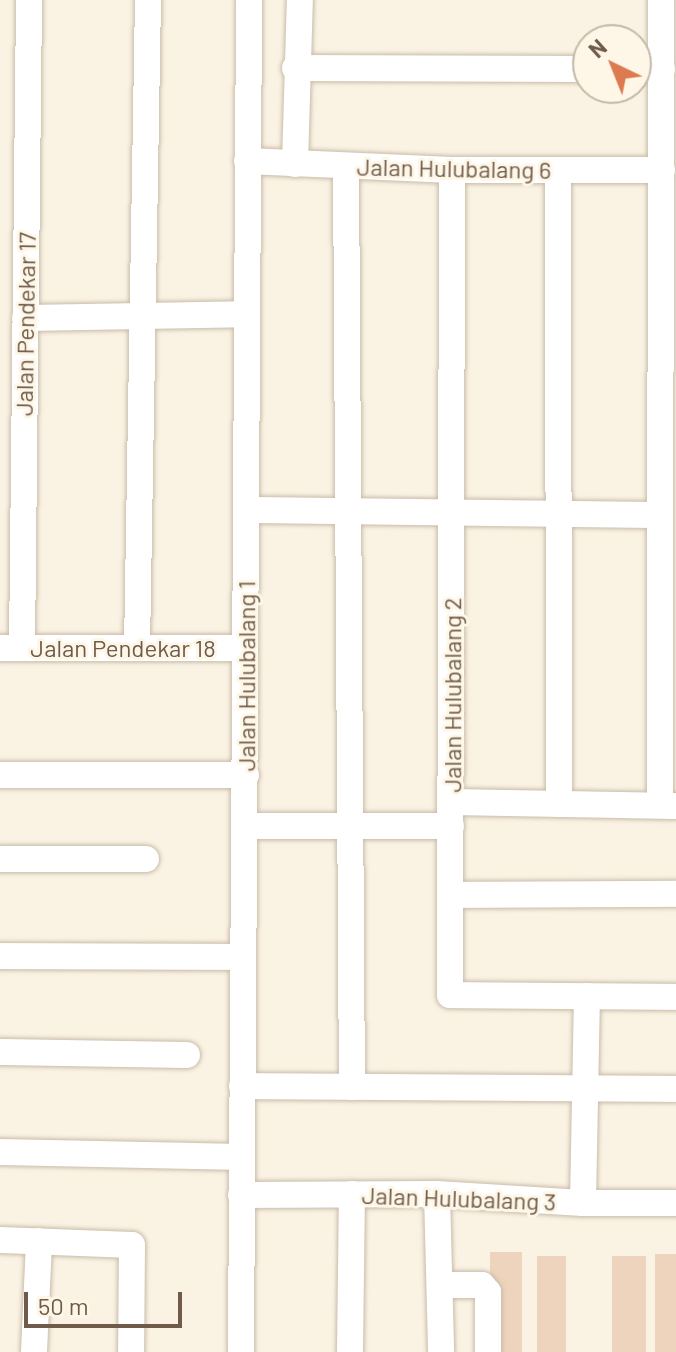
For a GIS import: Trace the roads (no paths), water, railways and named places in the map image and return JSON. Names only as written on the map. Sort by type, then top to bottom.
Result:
[{"type":"street","name":"Jalan Pendekar 17","points":[[11,648],[11,432],[25,318],[29,0]]},
{"type":"street","points":[[137,648],[148,0]]},
{"type":"street","name":"Jalan Hulubalang 1","points":[[241,1352],[249,0]]},
{"type":"street","points":[[295,164],[295,68],[300,0]]},
{"type":"street","points":[[652,52],[661,0]]},
{"type":"street","points":[[295,68],[572,69]]},
{"type":"street","points":[[246,826],[353,827],[559,804],[668,806],[660,515],[669,453],[662,170],[670,137],[652,79]]},
{"type":"street","name":"Jalan Hulubalang 6","points":[[247,161],[452,170],[662,170]]},
{"type":"street","points":[[346,166],[351,510],[352,1087]]},
{"type":"street","name":"Jalan Hulubalang 2","points":[[452,170],[450,995],[676,997]]},
{"type":"street","points":[[558,170],[559,804]]},
{"type":"street","points":[[25,318],[245,314]]},
{"type":"street","points":[[247,510],[660,515]]},
{"type":"street","name":"Jalan Pendekar 18","points":[[11,648],[245,648]]},
{"type":"street","points":[[0,775],[246,775]]},
{"type":"street","points":[[0,859],[146,859]]},
{"type":"street","points":[[450,895],[676,894]]},
{"type":"street","points":[[0,956],[243,957]]},
{"type":"street","points":[[583,1203],[587,996]]},
{"type":"street","points":[[0,1052],[187,1055]]},
{"type":"street","points":[[242,1086],[676,1089]]},
{"type":"street","points":[[0,1152],[242,1157]]},
{"type":"street","points":[[350,1352],[352,1194]]},
{"type":"street","points":[[437,1194],[441,1352]]},
{"type":"street","name":"Jalan Hulubalang 3","points":[[241,1195],[437,1194],[583,1203],[676,1203]]},
{"type":"street","points":[[0,1240],[132,1245],[131,1352]]},
{"type":"street","points":[[34,1352],[39,1241]]},
{"type":"street","points":[[440,1285],[482,1285],[488,1292],[488,1352]]}]
